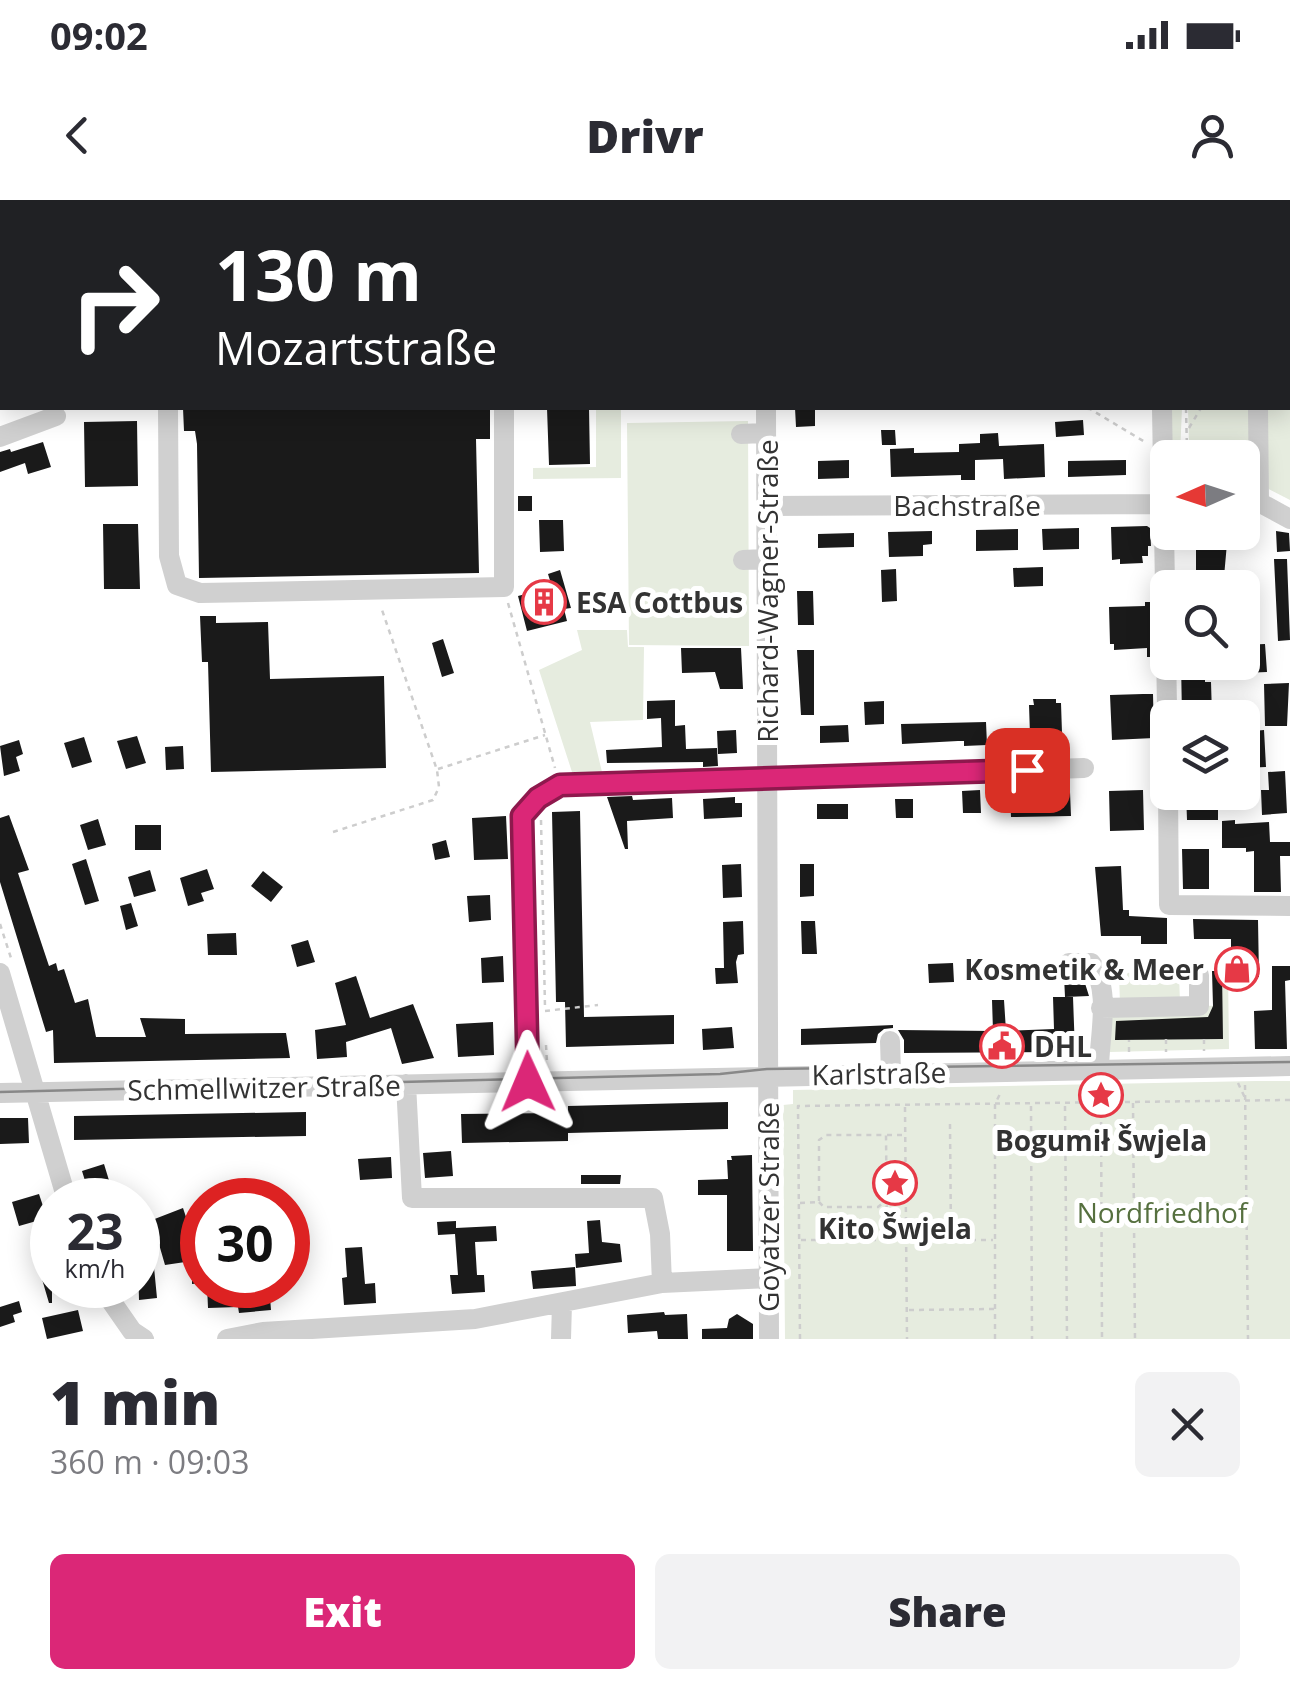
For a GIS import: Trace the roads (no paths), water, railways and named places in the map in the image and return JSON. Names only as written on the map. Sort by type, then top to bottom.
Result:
[{"type":"street","points":[[168,410],[169,556],[177,585],[200,593],[504,587],[504,410]]},
{"type":"street","name":"Richard-Wagner-Straße","points":[[766,410],[767,1075]]},
{"type":"street","points":[[1163,410],[1173,440]]},
{"type":"street","points":[[1254,440],[1258,410]]},
{"type":"street","points":[[0,437],[56,416]]},
{"type":"street","points":[[741,434],[766,433]]},
{"type":"street","name":"Bachstraße","points":[[767,506],[1150,504]]},
{"type":"street","points":[[1260,505],[1290,519]]},
{"type":"street","points":[[1166,550],[1167,700]]},
{"type":"street","points":[[743,560],[767,560]]},
{"type":"street","points":[[538,1081],[522,816],[541,796],[560,785],[1084,768]]},
{"type":"street","points":[[1168,810],[1168,905],[1285,910]]},
{"type":"street","points":[[1069,963],[1091,963],[1099,973],[1099,1069]]},
{"type":"street","points":[[0,973],[61,1178]]},
{"type":"street","points":[[1101,1008],[1199,1006],[1199,975]]},
{"type":"street","points":[[890,1041],[891,1073]]},
{"type":"street","name":"Karlstraße","points":[[767,1075],[844,1061],[891,1073],[1002,1079],[1099,1069],[1245,1083],[1290,1066]]},
{"type":"street","name":"Schmellwitzer Straße","points":[[0,1092],[767,1075]]},
{"type":"street","name":"Goyatzer Straße","points":[[767,1075],[770,1339]]},
{"type":"street","points":[[406,1084],[412,1198],[653,1198],[660,1234],[662,1284]]},
{"type":"street","points":[[228,1339],[263,1332],[476,1319],[662,1284],[717,1287],[769,1278]]},
{"type":"street","points":[[561,1339],[562,1303]]},
{"type":"street","points":[[116,1308],[132,1331],[144,1339]]},
{"type":"tram line","points":[[0,1092],[720,1074],[767,1069],[1290,1062]]},
{"type":"place","name":"ESA Cottbus","points":[[544,602]]},
{"type":"place","name":"Kosmetik & Meer","points":[[1237,969]]},
{"type":"place","name":"DHL","points":[[1002,1046]]},
{"type":"place","name":"Bogumił Šwjela","points":[[1101,1095]]},
{"type":"place","name":"Kito Šwjela","points":[[895,1183]]},
{"type":"park label","name":"Nordfriedhof","points":[[1162,1212]]}]
